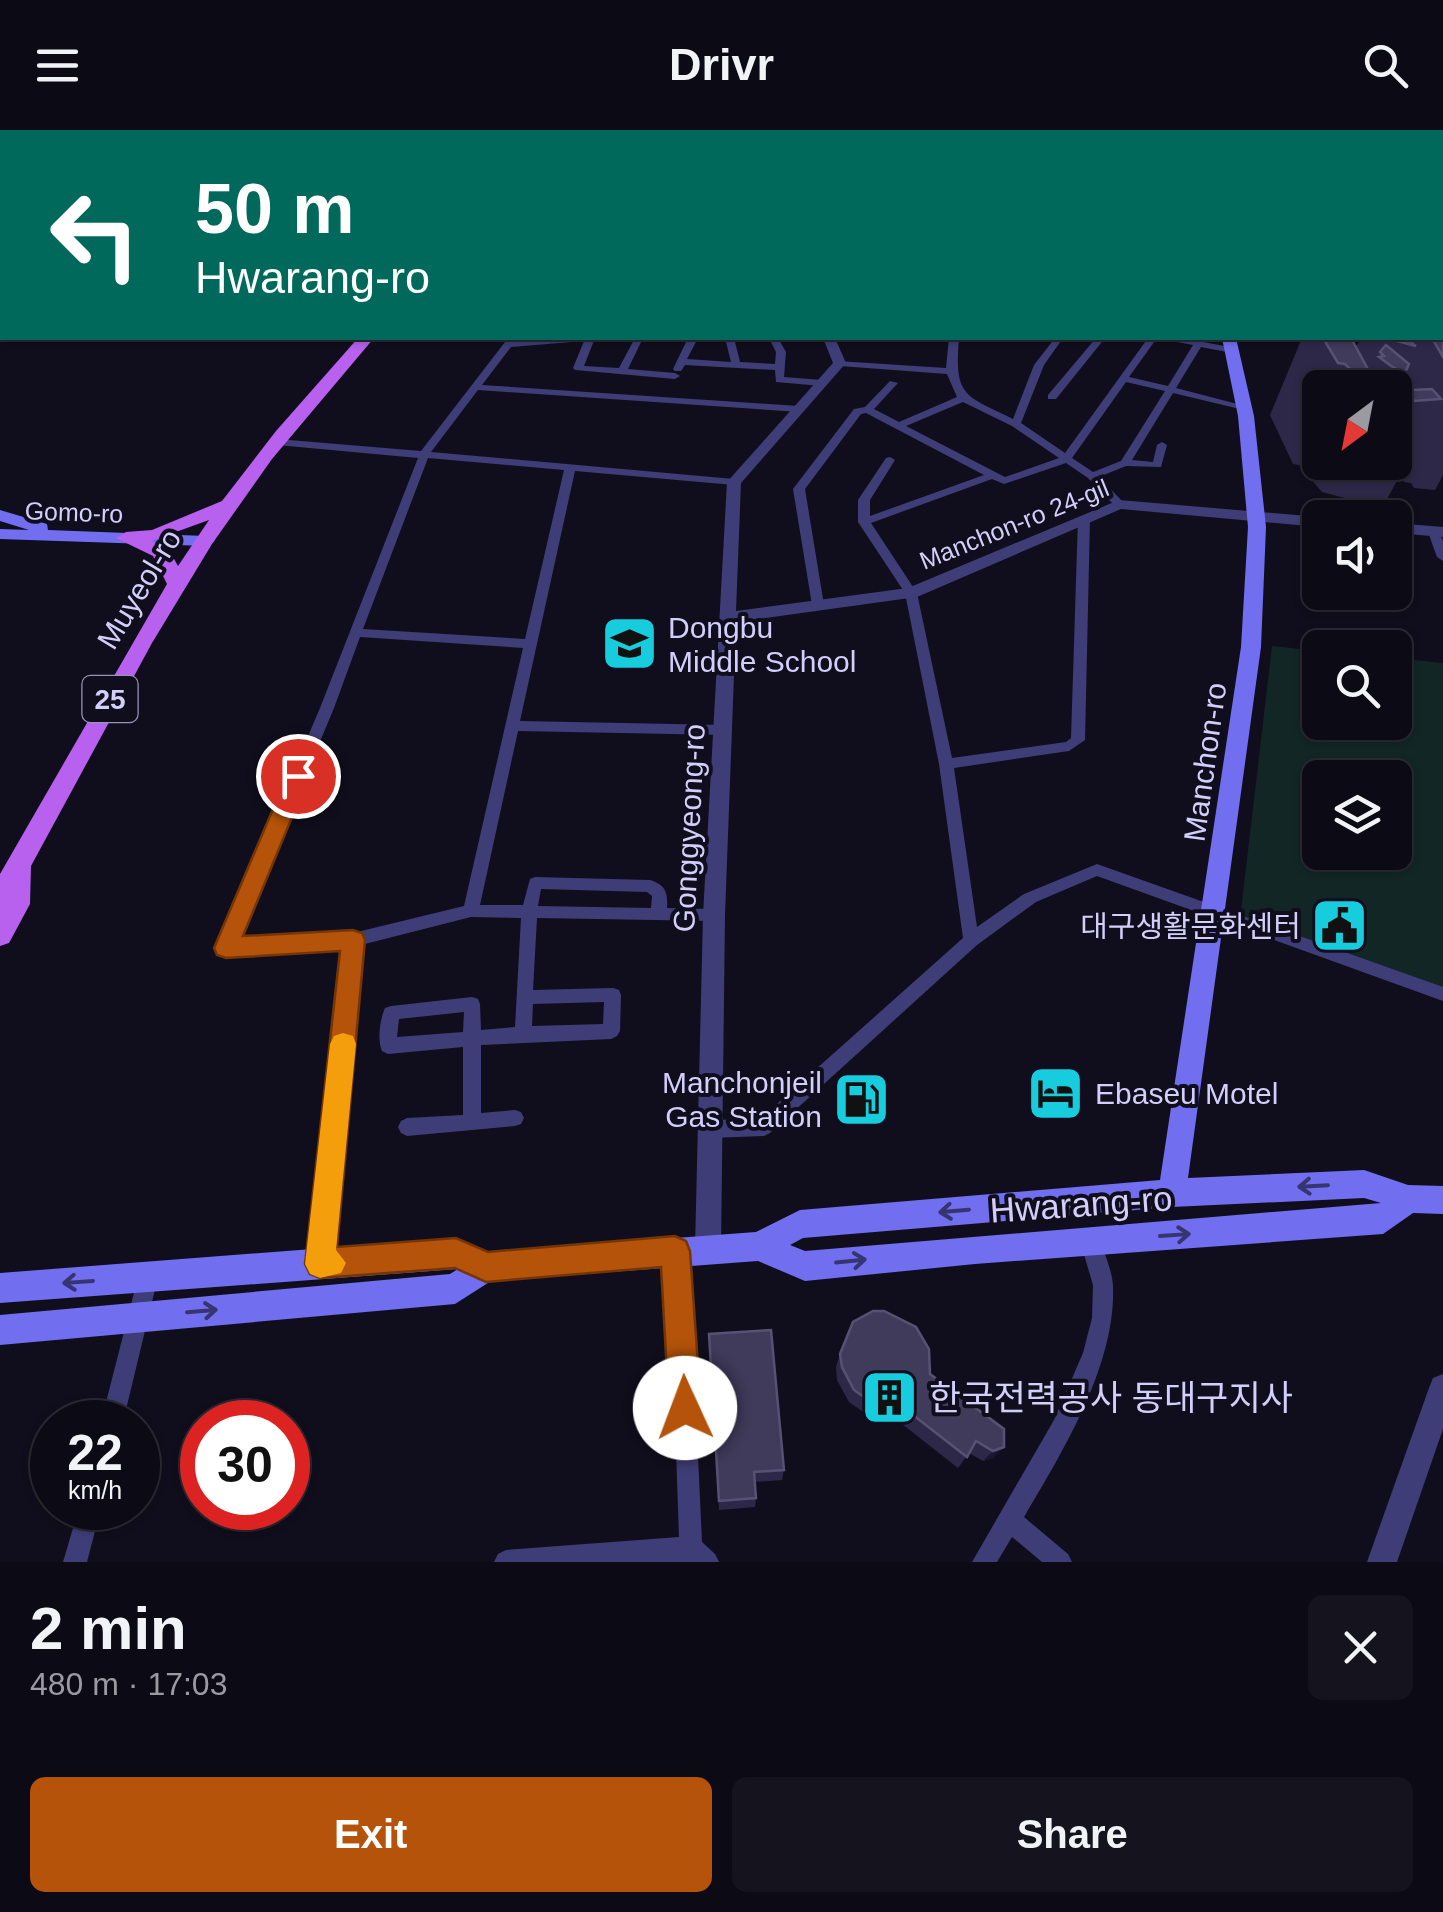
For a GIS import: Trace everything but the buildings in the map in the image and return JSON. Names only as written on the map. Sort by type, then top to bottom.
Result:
[{"type":"main road","name":"Muyeol-ro","points":[[0,897],[11,868],[229,505],[276,442],[364,340]]},
{"type":"main road","name":"Manchon-ro","points":[[1172,1193],[1251,647],[1256,516],[1244,407],[1230,344]]},
{"type":"main road","points":[[126,538],[155,535],[229,505]]},
{"type":"main road","points":[[0,515],[68,537]]},
{"type":"main road","name":"Gomo-ro","points":[[0,534],[206,541]]},
{"type":"main road","points":[[0,543],[68,537]]},
{"type":"main road","points":[[126,538],[161,552],[178,586]]},
{"type":"main road","points":[[0,935],[17,904],[11,868]]},
{"type":"main road","name":"Hwarang-ro","points":[[758,1246],[800,1224],[1172,1193],[1364,1184],[1408,1200],[1443,1200]]},
{"type":"main road","name":"Hwarang-ro","points":[[0,1330],[455,1288],[486,1267],[758,1246],[805,1266],[1090,1240],[1382,1220],[1408,1200]]},
{"type":"main road","name":"Hwarang-ro","points":[[0,1288],[456,1253],[486,1267]]},
{"type":"street","points":[[563,340],[508,344],[424,455],[356,634],[226,948],[353,940],[471,911],[714,915]]},
{"type":"street","points":[[589,340],[578,368],[675,376]]},
{"type":"street","points":[[622,372],[638,340]]},
{"type":"street","points":[[664,400],[692,340]]},
{"type":"street","points":[[730,340],[736,364]]},
{"type":"street","points":[[775,340],[781,352],[779,380],[822,383]]},
{"type":"street","points":[[830,340],[840,362]]},
{"type":"street","points":[[954,340],[951,371],[964,398],[1016,424],[1066,458],[1092,476],[1118,504]]},
{"type":"street","points":[[1016,424],[1039,365],[1058,340]]},
{"type":"street","points":[[1052,397],[1098,340]]},
{"type":"street","points":[[818,605],[799,488],[858,411],[868,410],[900,425],[1004,481],[1066,458],[1151,340]]},
{"type":"street","points":[[1182,340],[1230,344]]},
{"type":"street","points":[[1125,462],[1199,343]]},
{"type":"street","points":[[682,362],[780,367]]},
{"type":"street","points":[[276,442],[734,482],[840,362]]},
{"type":"street","points":[[840,362],[951,371]]},
{"type":"street","points":[[1123,378],[1244,407]]},
{"type":"street","points":[[868,410],[893,383]]},
{"type":"street","points":[[475,387],[799,409]]},
{"type":"street","points":[[900,425],[964,398]]},
{"type":"street","points":[[1092,476],[1125,462],[1157,465],[1162,445]]},
{"type":"street","points":[[890,460],[864,500],[864,522],[994,476]]},
{"type":"street","points":[[471,911],[570,468]]},
{"type":"street","name":"Gonggyeong-ro","points":[[708,1248],[714,915],[734,482]]},
{"type":"street","name":"Manchon-ro 24-gil","points":[[730,617],[911,594],[1118,504],[1302,520]]},
{"type":"street","points":[[946,764],[1068,746],[1078,740],[1084,518]]},
{"type":"street","name":"Manchon-ro 24-gil","points":[[864,522],[911,594]]},
{"type":"street","points":[[1412,530],[1438,532],[1443,557]]},
{"type":"street","points":[[911,594],[946,764],[971,940]]},
{"type":"street","points":[[356,634],[531,644]]},
{"type":"street","points":[[512,726],[724,730]]},
{"type":"street","points":[[709,1129],[764,1126],[971,940],[1030,898],[1097,870],[1443,994]]},
{"type":"street","points":[[523,1034],[529,912],[535,884],[650,886],[660,894],[659,914]]},
{"type":"street","points":[[320,1264],[353,940]]},
{"type":"street","points":[[472,1123],[470,1038],[472,1004],[391,1013],[388,1046],[470,1038],[523,1034],[611,1031],[613,995],[526,997]]},
{"type":"street","points":[[407,1127],[515,1118]]},
{"type":"street","points":[[984,1562],[1069,1411],[1100,1333],[1103,1285],[1090,1240]]},
{"type":"street","points":[[506,1562],[692,1557],[681,1304],[675,1251]]},
{"type":"street","points":[[117,1400],[148,1277]]},
{"type":"street","points":[[1382,1562],[1443,1388]]},
{"type":"street","points":[[1008,1520],[1060,1562]]},
{"type":"street","points":[[75,1562],[84,1530]]},
{"type":"green space","points":[[1272,646],[1302,649],[1302,740],[1412,740],[1412,660],[1443,663],[1443,988],[1240,919]]},
{"type":"slow traffic","points":[[331,1263],[320,1264],[343,1044]]},
{"type":"place","name":"Dongbu Middle School","points":[[629,644]]},
{"type":"place","name":"대구생활문화센터","points":[[1340,926]]},
{"type":"place","name":"Ebaseu Motel","points":[[1056,1093]]},
{"type":"place","name":"Manchonjeil Gas Station","points":[[861,1099]]},
{"type":"place","name":"한국전력공사 동대구지사","points":[[890,1397]]},
{"type":"route","points":[[298,776],[226,948],[353,940],[320,1264],[456,1253],[486,1267],[675,1251],[685,1408]]}]
